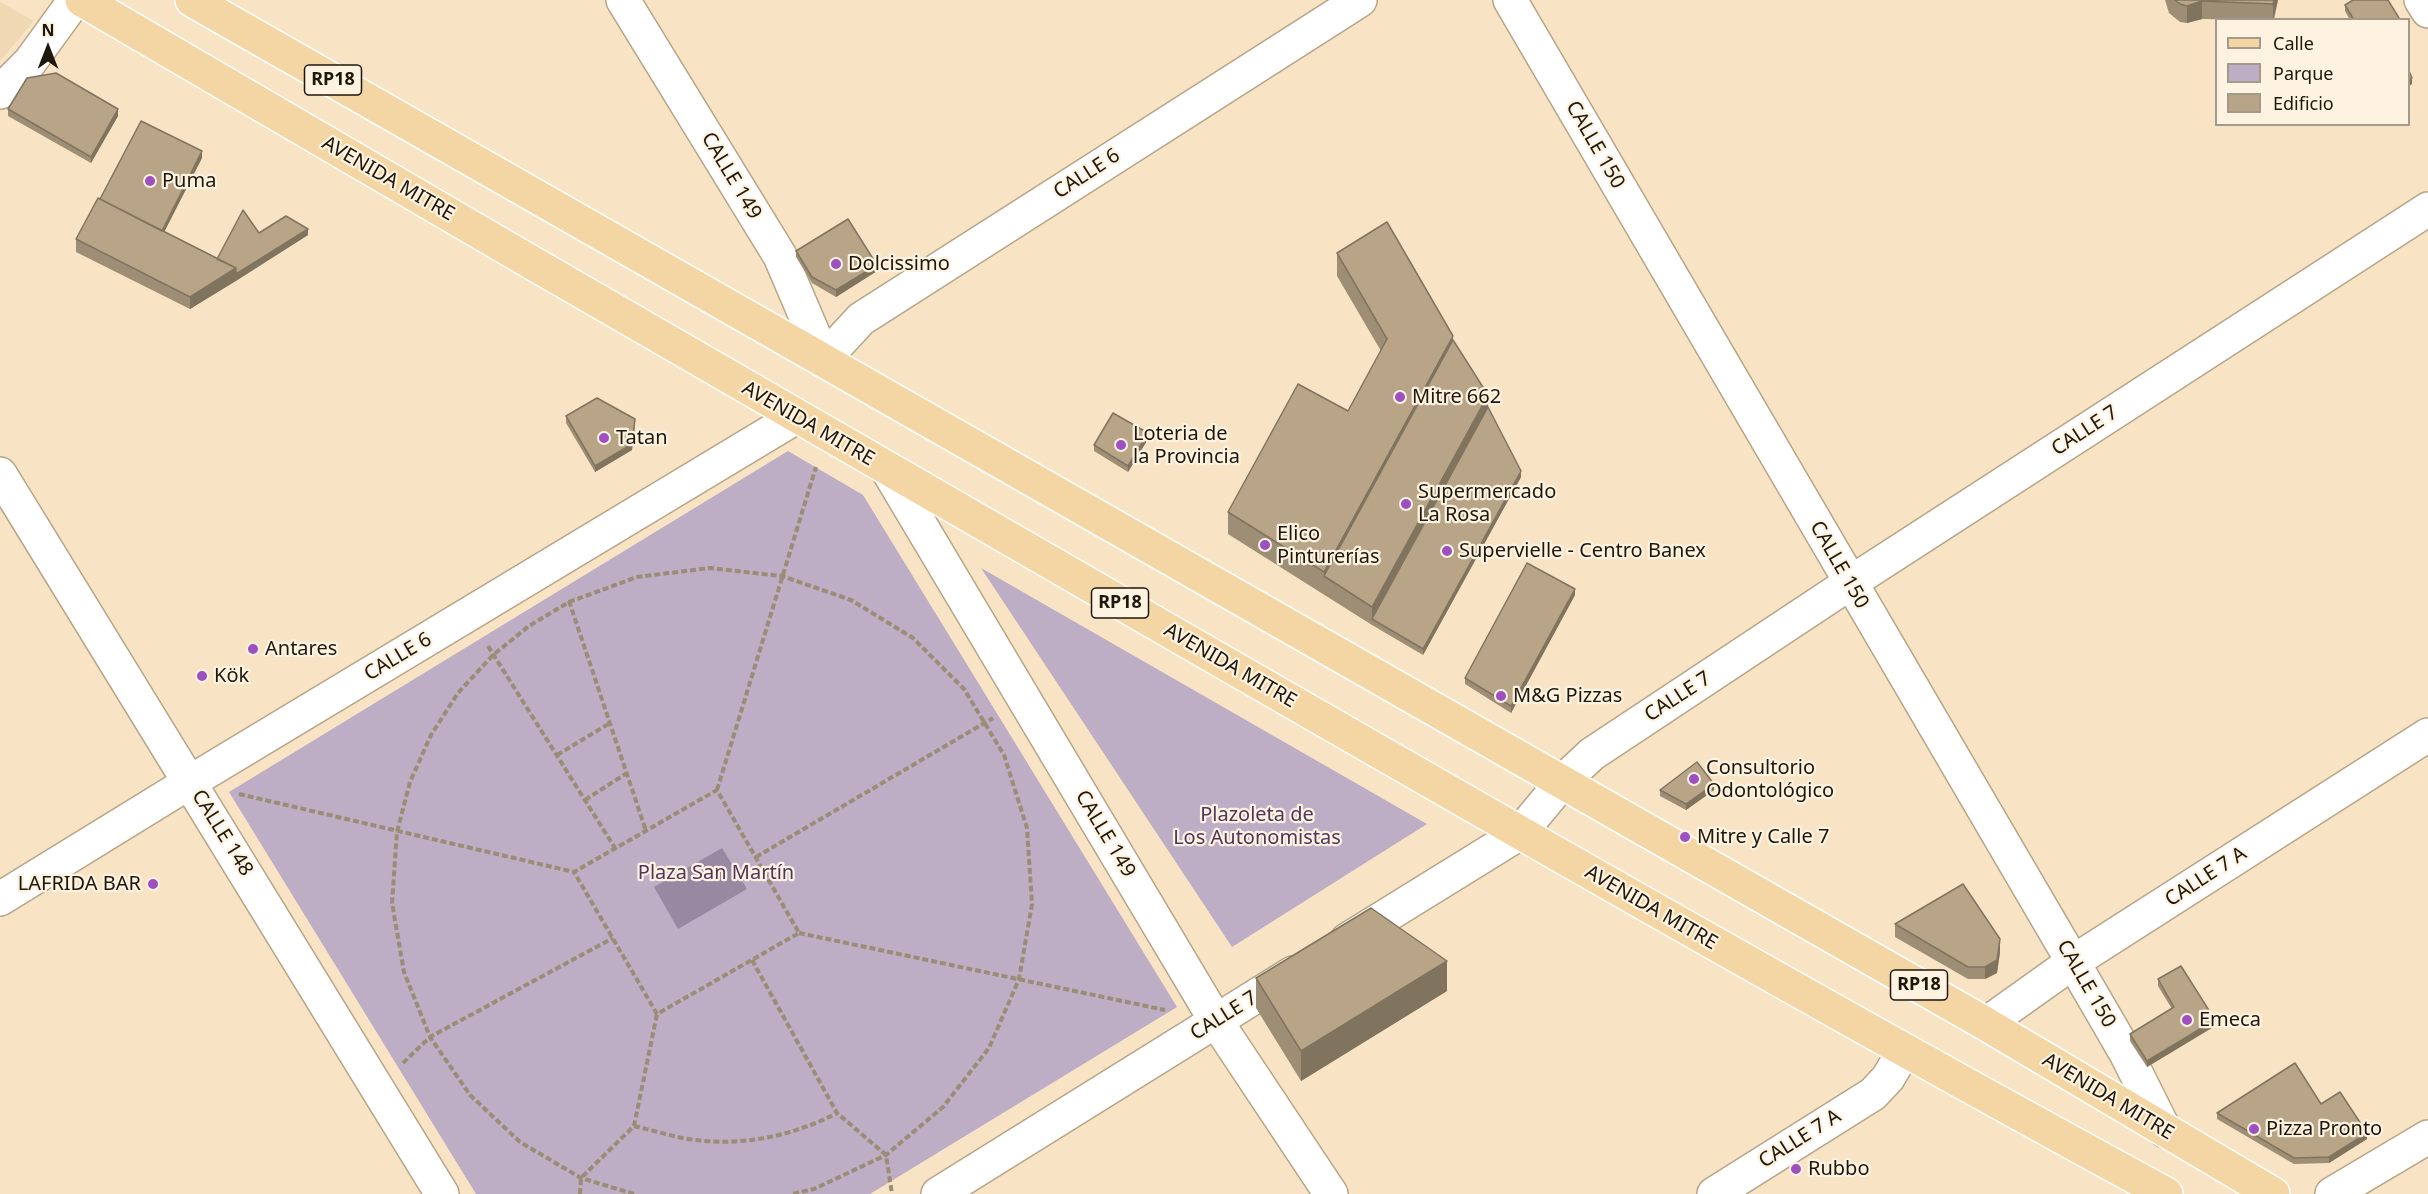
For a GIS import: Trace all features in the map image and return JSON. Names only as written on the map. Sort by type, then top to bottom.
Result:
[{"type":"main road","name":"AVENIDA MITRE","points":[[82,0],[826,435],[1520,833],[1904,1051],[2166,1194]]},
{"type":"main road","name":"AVENIDA MITRE","points":[[192,0],[1563,781],[1986,1024],[2273,1194]]},
{"type":"street","points":[[0,92],[30,62],[75,0]]},
{"type":"street","name":"CALLE 149","points":[[623,0],[780,255],[824,359]]},
{"type":"street","name":"CALLE 6","points":[[824,359],[861,319],[1360,0]]},
{"type":"street","name":"CALLE 150","points":[[1510,0],[2127,1054],[2165,1131]]},
{"type":"street","points":[[2421,0],[2428,11]]},
{"type":"street","name":"CALLE 7","points":[[938,1194],[1520,833],[1563,781],[1592,754],[2428,209]]},
{"type":"street","name":"CALLE 6","points":[[0,899],[796,417]]},
{"type":"street","name":"CALLE 149","points":[[887,469],[1216,1021],[1331,1194]]},
{"type":"street","name":"CALLE 148","points":[[0,474],[442,1194]]},
{"type":"street","name":"CALLE 7 A","points":[[1986,1024],[2073,962],[2428,735]]},
{"type":"street","name":"CALLE 7 A","points":[[1714,1194],[1873,1094],[1888,1078],[1904,1051]]},
{"type":"street","points":[[2332,1194],[2428,1137]]},
{"type":"path","points":[[190,782],[574,872],[717,790],[826,435]]},
{"type":"path","points":[[556,562],[646,831]]},
{"type":"path","points":[[634,1194],[581,1178],[520,1142],[470,1095],[430,1038],[404,972],[392,903],[397,832],[410,782],[431,735],[458,693],[493,655],[529,626],[569,602],[638,577],[710,568],[782,576],[851,600],[913,638],[964,689],[1004,755],[1027,828],[1032,904],[1019,980],[989,1048],[944,1107],[886,1155],[814,1190],[792,1194]]},
{"type":"path","points":[[469,614],[615,848]]},
{"type":"path","points":[[756,857],[1024,699]]},
{"type":"path","points":[[557,755],[610,723]]},
{"type":"path","points":[[585,800],[627,773]]},
{"type":"path","points":[[717,790],[799,933]]},
{"type":"path","points":[[574,872],[657,1014],[634,1126],[581,1178],[580,1194]]},
{"type":"path","points":[[657,1014],[799,933],[1216,1021]]},
{"type":"path","points":[[378,1087],[430,1038],[613,938]]},
{"type":"path","points":[[752,960],[837,1113],[886,1155],[892,1194]]},
{"type":"path","points":[[634,1126],[689,1139],[756,1141],[810,1127],[837,1113]]},
{"type":"shaded area","points":[[0,2],[34,21],[0,61]]},
{"type":"shaded area","points":[[722,848],[747,889],[678,929],[654,887]]},
{"type":"green space","name":"Plaza San Martín","points":[[788,451],[863,495],[1177,1007],[870,1194],[476,1194],[229,792]]},
{"type":"green space","name":"Plazoleta de Los Autonomistas","points":[[981,568],[1427,824],[1232,947]]},
{"type":"building","points":[[2175,0],[2274,0],[2273,4],[2202,1],[2187,6]]},
{"type":"building","points":[[2353,0],[2388,0],[2399,18],[2353,18],[2345,5]]},
{"type":"building","points":[[56,73],[118,109],[91,157],[8,109],[27,78]]},
{"type":"building","points":[[141,121],[202,151],[162,231],[100,199]]},
{"type":"building","points":[[98,198],[236,268],[190,297],[76,239]]},
{"type":"building","points":[[243,210],[259,233],[286,216],[308,229],[236,274],[236,268],[217,259]]},
{"type":"building","name":"Dolcissimo","points":[[848,219],[877,265],[836,290],[812,277],[796,251]]},
{"type":"building","points":[[1387,222],[1453,336],[1324,572],[1228,512],[1298,384],[1348,411],[1387,339],[1337,253]]},
{"type":"building","name":"Supermercado La Rosa","points":[[1453,340],[1488,395],[1372,607],[1324,576]]},
{"type":"building","name":"Tatan","points":[[597,398],[635,419],[632,444],[595,466],[566,416]]},
{"type":"building","name":"Supervielle - Centro Banex","points":[[1488,407],[1521,471],[1423,649],[1372,619]]},
{"type":"building","name":"Loteria de la Provincia","points":[[1113,413],[1148,433],[1128,466],[1094,445]]},
{"type":"building","points":[[1527,563],[1575,589],[1511,706],[1465,678]]},
{"type":"building","name":"Consultorio Odontológico","points":[[1697,762],[1714,784],[1686,804],[1660,790]]},
{"type":"building","points":[[1963,884],[2000,939],[1997,960],[1985,967],[1968,967],[1895,924]]},
{"type":"building","points":[[1371,908],[1447,961],[1301,1051],[1256,978]]},
{"type":"building","name":"Emeca","points":[[2181,966],[2215,1020],[2147,1061],[2130,1034],[2174,1007],[2158,979]]},
{"type":"building","points":[[2295,1063],[2321,1104],[2340,1092],[2367,1133],[2329,1157],[2294,1158],[2217,1113]]},
{"type":"place","name":"Puma","points":[[150,181]]},
{"type":"place","name":"Dolcissimo","points":[[836,264]]},
{"type":"place","name":"Mitre 662","points":[[1400,397]]},
{"type":"place","name":"Tatan","points":[[604,438]]},
{"type":"place","name":"Loteria de la Provincia","points":[[1121,445]]},
{"type":"place","name":"Supermercado La Rosa","points":[[1406,504]]},
{"type":"place","name":"Elico Pinturerías","points":[[1265,545]]},
{"type":"place","name":"Supervielle - Centro Banex","points":[[1447,551]]},
{"type":"place","name":"Antares","points":[[253,649]]},
{"type":"place","name":"Kök","points":[[202,676]]},
{"type":"place","name":"M&G Pizzas","points":[[1501,696]]},
{"type":"place","name":"Consultorio Odontológico","points":[[1694,779]]},
{"type":"place","name":"Mitre y Calle 7","points":[[1685,837]]},
{"type":"place","name":"LAFRIDA BAR","points":[[153,884]]},
{"type":"place","name":"Emeca","points":[[2187,1020]]},
{"type":"place","name":"Pizza Pronto","points":[[2254,1129]]},
{"type":"place","name":"Rubbo","points":[[1796,1169]]}]
